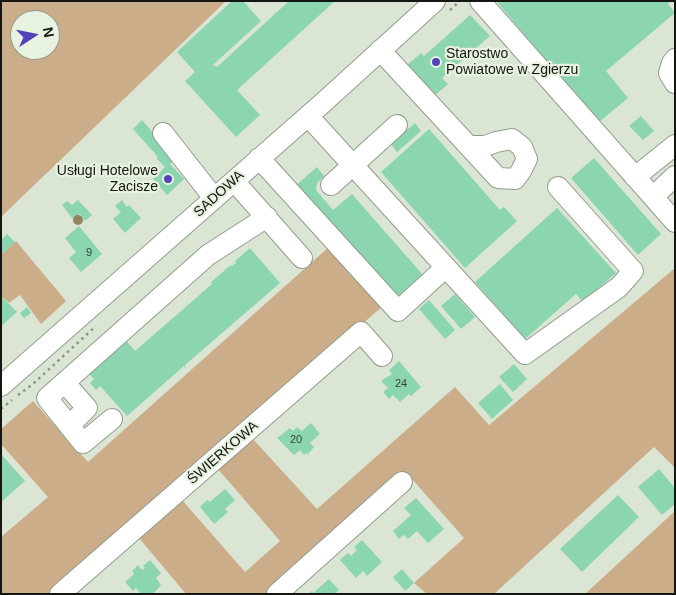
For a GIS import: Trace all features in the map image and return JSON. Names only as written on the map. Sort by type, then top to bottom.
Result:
[{"type":"street","name":"SADOWA","points":[[1,386],[308,116],[435,1]]},
{"type":"street","points":[[480,1],[675,222]]},
{"type":"street","points":[[380,50],[469,146]]},
{"type":"street","points":[[675,59],[669,73],[675,83]]},
{"type":"street","points":[[308,116],[525,354],[619,287],[633,271],[558,187]]},
{"type":"street","points":[[331,185],[397,125]]},
{"type":"street","points":[[163,133],[214,198]]},
{"type":"street","points":[[635,177],[675,145]]},
{"type":"street","points":[[259,158],[398,312],[446,267]]},
{"type":"street","points":[[653,198],[675,176]]},
{"type":"street","points":[[234,181],[302,258]]},
{"type":"street","points":[[112,419],[83,443],[47,398],[208,255],[266,217]]},
{"type":"street","name":"ŚWIERKOWA","points":[[60,594],[361,332],[382,356]]},
{"type":"street","points":[[277,594],[402,482]]},
{"type":"shaded area","points":[[1,1],[226,1],[1,217]]},
{"type":"shaded area","points":[[16,241],[66,301],[41,324],[20,295],[9,303],[1,296],[1,255]]},
{"type":"shaded area","points":[[330,246],[383,306],[51,594],[1,594],[1,537],[48,497],[1,444],[1,429],[33,401],[88,462]]},
{"type":"shaded area","points":[[675,268],[675,468],[654,447],[494,594],[427,594],[414,583],[464,538],[412,479],[400,475],[265,594],[186,594],[139,538],[182,500],[245,572],[280,541],[218,469],[252,438],[317,509],[455,387],[489,425]]},
{"type":"shaded area","points":[[675,511],[675,594],[585,594]]},
{"type":"building","points":[[232,1],[243,1],[261,21],[213,65],[217,67],[289,1],[335,1],[237,90],[260,115],[236,137],[185,81],[195,72],[177,52]]},
{"type":"building","points":[[501,1],[671,1],[668,4],[675,13],[606,71],[628,98],[598,123],[498,3]]},
{"type":"building","name":"Starostwo Powiatowe w Zgierzu","points":[[470,15],[490,36],[442,78],[448,84],[432,98],[405,67],[421,53],[424,56]]},
{"type":"building","points":[[641,116],[654,131],[643,140],[629,126]]},
{"type":"building","points":[[142,120],[176,159],[170,164],[184,179],[167,195],[153,179],[165,167],[133,129]]},
{"type":"building","points":[[415,123],[421,131],[397,152],[391,144]]},
{"type":"building","points":[[429,129],[500,210],[504,207],[517,221],[465,268],[381,172]]},
{"type":"building","points":[[594,158],[661,234],[638,255],[571,178]]},
{"type":"building","points":[[317,167],[324,176],[317,183],[316,190],[333,210],[352,194],[423,275],[392,301],[294,187]]},
{"type":"building","points":[[78,200],[92,215],[85,221],[80,214],[73,219],[62,205],[67,201],[72,205]]},
{"type":"building","points":[[122,200],[127,207],[129,205],[141,218],[125,233],[113,219],[121,212],[115,206]]},
{"type":"building","points":[[557,208],[616,273],[583,302],[576,294],[525,339],[475,282]]},
{"type":"building","points":[[79,226],[102,254],[81,272],[69,258],[76,252],[65,238]]},
{"type":"building","points":[[7,234],[15,242],[1,255],[1,240]]},
{"type":"building","points":[[250,248],[280,283],[185,365],[186,369],[184,366],[127,416],[100,386],[96,390],[90,383],[94,379],[86,370],[123,337],[135,351],[212,284],[211,282],[236,263],[235,261]]},
{"type":"building","points":[[455,294],[475,317],[461,329],[441,306]]},
{"type":"building","points":[[1,296],[17,312],[1,326]]},
{"type":"building","points":[[429,300],[455,330],[445,339],[419,309]]},
{"type":"building","points":[[27,307],[31,313],[24,318],[20,313]]},
{"type":"building","points":[[399,361],[421,387],[411,396],[409,394],[400,402],[393,395],[389,399],[383,392],[388,388],[381,381],[392,374],[389,370]]},
{"type":"building","points":[[514,364],[527,379],[513,392],[499,377]]},
{"type":"building","points":[[500,384],[513,400],[492,419],[478,403]]},
{"type":"building","points":[[311,423],[320,434],[310,443],[314,447],[308,454],[304,455],[300,450],[294,455],[277,438],[290,428],[293,431],[297,427],[302,431]]},
{"type":"building","points":[[1,454],[25,481],[1,502]]},
{"type":"building","points":[[659,469],[675,488],[675,504],[662,515],[638,487]]},
{"type":"building","points":[[225,489],[235,500],[225,509],[228,512],[214,524],[200,507],[207,500],[210,502]]},
{"type":"building","points":[[618,495],[639,517],[582,572],[560,549]]},
{"type":"building","points":[[416,498],[444,529],[428,543],[417,531],[408,539],[404,535],[399,539],[393,531],[411,515],[404,508]]},
{"type":"building","points":[[362,540],[382,562],[367,576],[363,571],[356,578],[340,560],[348,553],[351,556],[357,550],[354,547]]},
{"type":"building","points":[[150,560],[161,573],[156,578],[161,585],[153,594],[141,594],[136,588],[133,591],[125,582],[134,574],[132,571],[138,565],[142,570],[145,568],[143,566]]},
{"type":"building","points":[[402,569],[414,583],[405,591],[393,577]]},
{"type":"building","points":[[329,579],[339,590],[335,594],[308,594],[312,591],[313,593]]},
{"type":"place","name":"Starostwo Powiatowe w Zgierzu","points":[[436,62]]},
{"type":"place","name":"Usługi Hotelowe Zacisze","points":[[168,179]]}]
